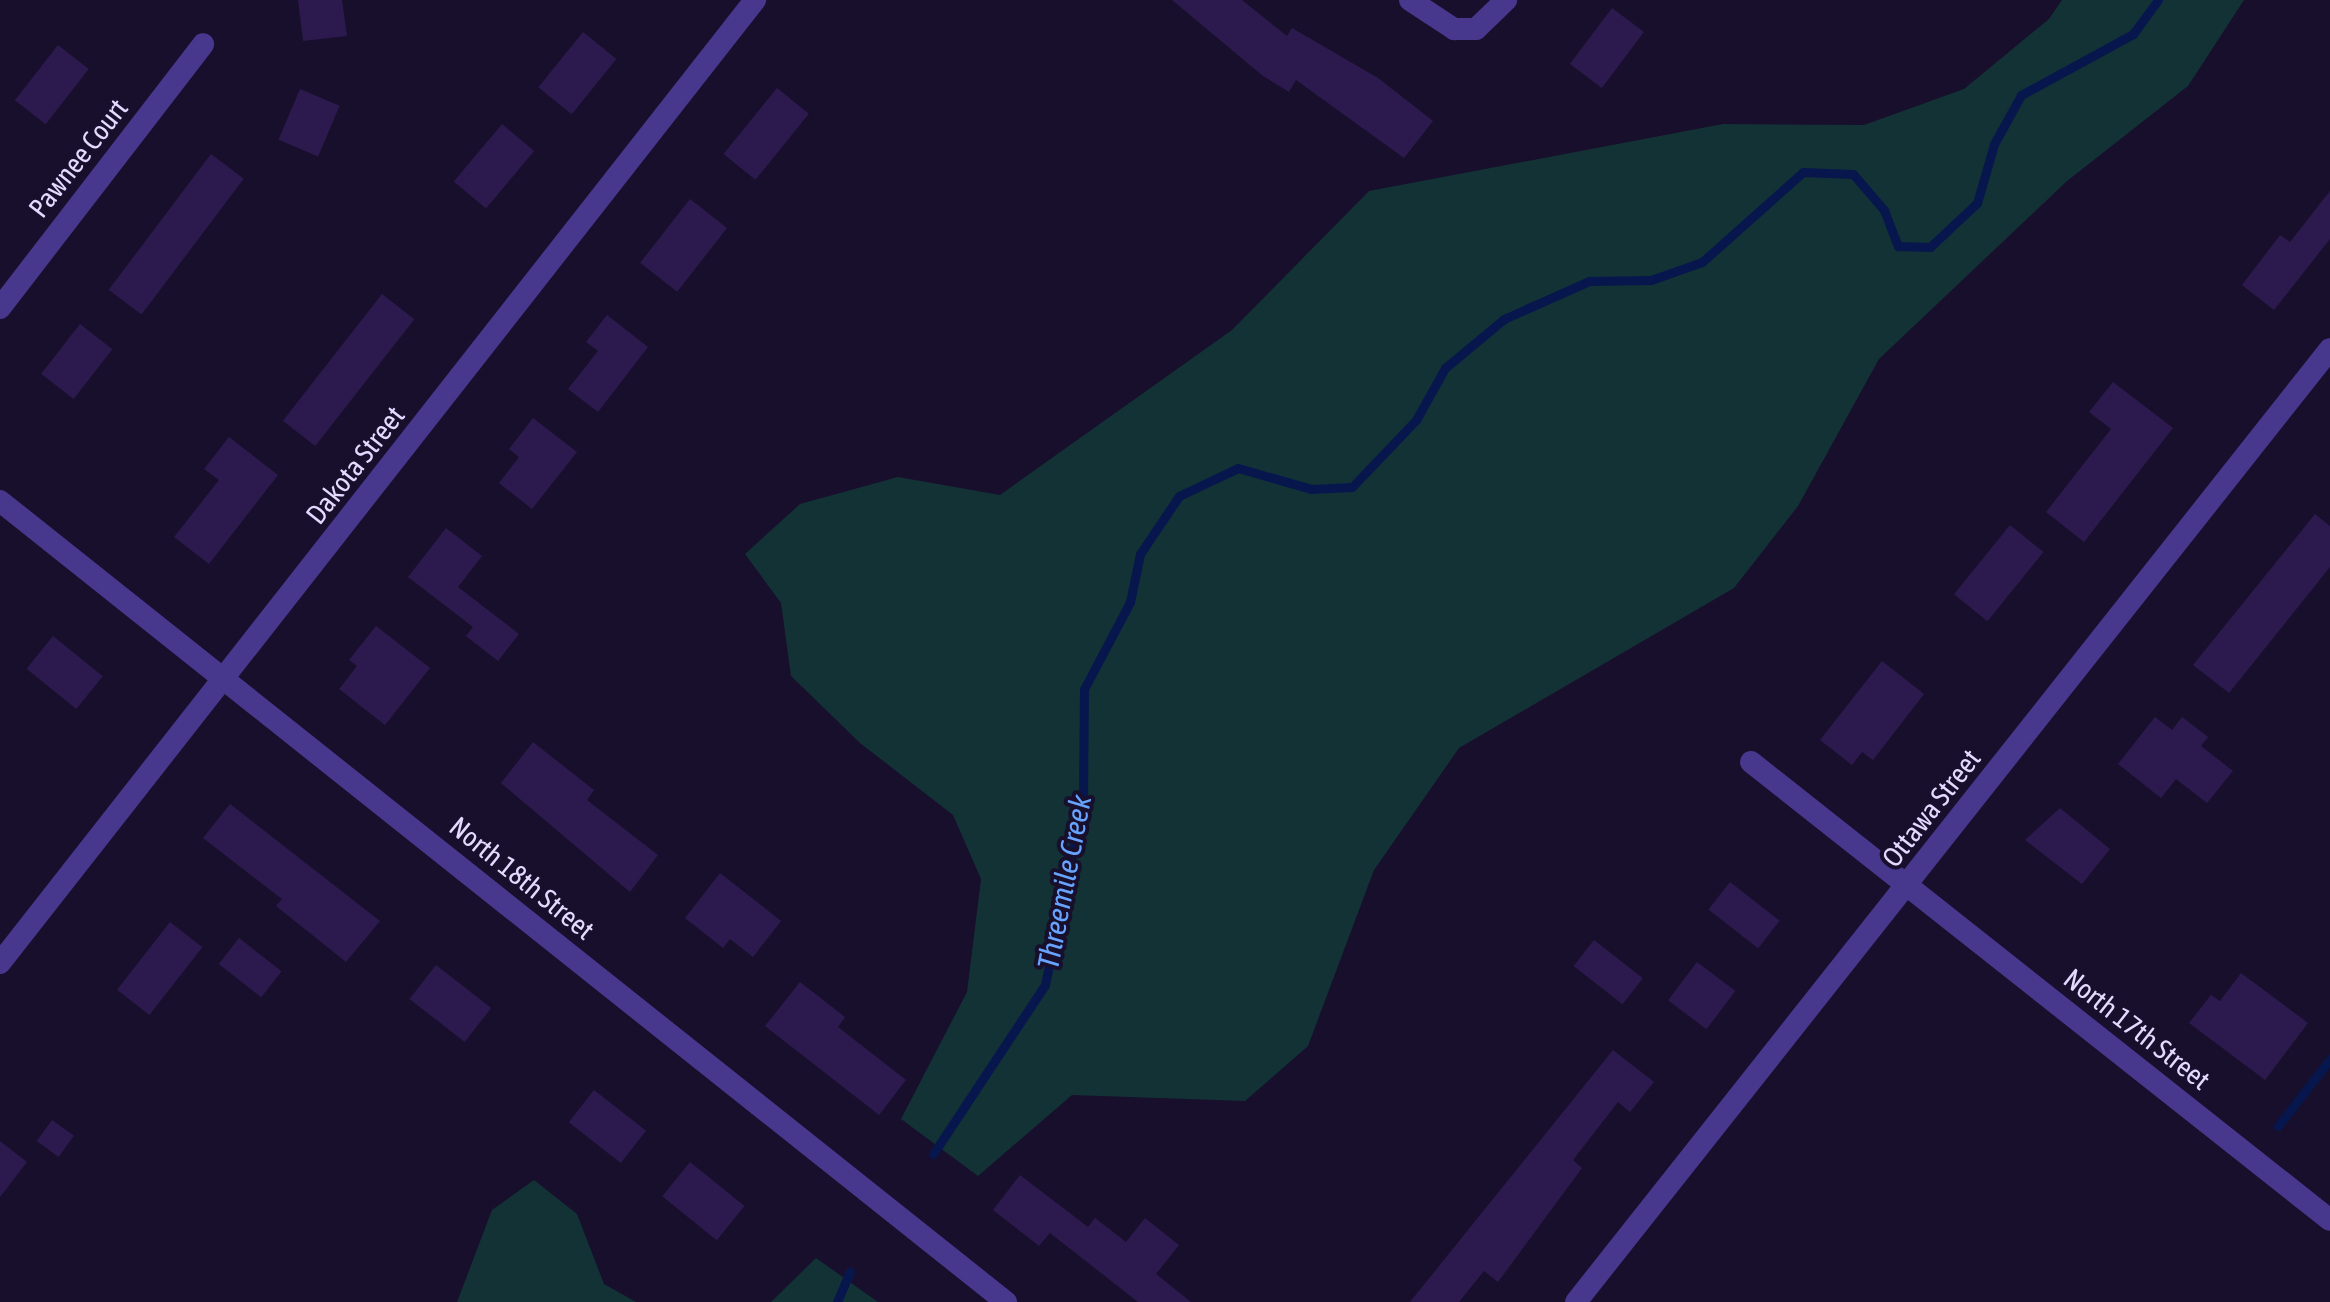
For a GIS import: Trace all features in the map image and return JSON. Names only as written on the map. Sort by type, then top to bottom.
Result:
[{"type":"street","name":"Dakota Street","points":[[0,964],[755,0]]},
{"type":"street","points":[[1410,0],[1454,29],[1476,29],[1506,0]]},
{"type":"street","name":"Pawnee Court","points":[[0,308],[204,44]]},
{"type":"street","name":"Ottawa Street","points":[[1576,1302],[2330,348]]},
{"type":"street","name":"North 18th Street","points":[[0,501],[991,1297]]},
{"type":"street","name":"North 17th Street","points":[[1751,762],[2330,1220]]},
{"type":"green space","points":[[2062,0],[2244,0],[2188,86],[2067,181],[1879,359],[1798,506],[1734,588],[1459,748],[1374,870],[1308,1046],[1245,1101],[1072,1095],[978,1176],[901,1119],[967,992],[981,879],[953,815],[860,743],[791,676],[781,603],[745,554],[800,504],[898,477],[1000,495],[1232,330],[1369,191],[1723,124],[1864,125],[1964,89],[2049,19]]},
{"type":"green space","points":[[534,1180],[577,1214],[604,1284],[636,1302],[457,1302],[492,1210]]},
{"type":"green space","points":[[816,1258],[878,1302],[771,1302]]},
{"type":"building","points":[[298,0],[342,0],[347,36],[303,41]]},
{"type":"building","points":[[1172,0],[1242,0],[1287,36],[1292,28],[1378,78],[1433,121],[1404,158],[1296,80],[1289,92],[1263,76]]},
{"type":"building","points":[[1612,8],[1644,32],[1602,88],[1570,64]]},
{"type":"building","points":[[583,32],[616,59],[572,114],[538,87]]},
{"type":"building","points":[[58,45],[89,69],[46,124],[15,100]]},
{"type":"building","points":[[777,88],[809,114],[755,180],[724,154]]},
{"type":"building","points":[[300,89],[340,106],[318,156],[279,140]]},
{"type":"building","points":[[502,124],[534,151],[486,208],[454,181]]},
{"type":"building","points":[[211,154],[244,179],[141,314],[109,290]]},
{"type":"building","points":[[2330,191],[2330,239],[2274,310],[2242,285],[2280,235],[2290,242]]},
{"type":"building","points":[[690,199],[727,228],[677,292],[640,263]]},
{"type":"building","points":[[382,294],[414,319],[315,446],[283,421]]},
{"type":"building","points":[[607,315],[648,347],[598,412],[568,389],[598,351],[586,342]]},
{"type":"building","points":[[80,324],[112,349],[74,399],[41,374]]},
{"type":"building","points":[[2113,382],[2173,428],[2084,542],[2046,512],[2111,429],[2089,412]]},
{"type":"building","points":[[533,418],[577,452],[532,509],[499,483],[519,457],[509,449]]},
{"type":"building","points":[[229,437],[278,475],[209,564],[174,537],[219,480],[204,469]]},
{"type":"building","points":[[2315,514],[2330,526],[2330,567],[2229,693],[2193,665]]},
{"type":"building","points":[[2010,525],[2043,552],[1987,621],[1954,594]]},
{"type":"building","points":[[446,528],[482,556],[458,587],[519,634],[498,661],[466,636],[473,627],[408,577]]},
{"type":"building","points":[[376,626],[430,668],[385,725],[339,689],[357,666],[349,660]]},
{"type":"building","points":[[53,636],[103,676],[76,709],[27,669]]},
{"type":"building","points":[[1882,661],[1924,694],[1873,760],[1862,752],[1852,765],[1820,740]]},
{"type":"building","points":[[2155,717],[2172,730],[2182,717],[2208,737],[2201,746],[2233,771],[2207,803],[2176,779],[2161,798],[2118,764]]},
{"type":"building","points":[[533,742],[594,790],[587,800],[658,855],[630,892],[501,783]]},
{"type":"building","points":[[230,804],[380,921],[346,962],[276,906],[282,899],[203,838]]},
{"type":"building","points":[[2060,808],[2110,849],[2082,884],[2025,840]]},
{"type":"building","points":[[720,873],[781,921],[753,957],[730,939],[723,948],[685,918]]},
{"type":"building","points":[[1730,882],[1780,921],[1758,948],[1708,910]]},
{"type":"building","points":[[170,922],[202,947],[149,1015],[117,990]]},
{"type":"building","points":[[239,938],[282,971],[261,997],[219,964]]},
{"type":"building","points":[[1594,940],[1643,978],[1623,1004],[1574,966]]},
{"type":"building","points":[[1697,962],[1735,991],[1706,1029],[1668,1000]]},
{"type":"building","points":[[436,965],[491,1008],[465,1042],[410,999]]},
{"type":"building","points":[[2241,973],[2308,1023],[2265,1080],[2189,1023],[2211,995],[2220,1001]]},
{"type":"building","points":[[800,982],[845,1017],[838,1027],[906,1080],[879,1115],[765,1026]]},
{"type":"building","points":[[1613,1050],[1654,1082],[1630,1112],[1618,1102],[1573,1160],[1582,1168],[1498,1282],[1484,1271],[1459,1302],[1410,1302]]},
{"type":"building","points":[[594,1090],[646,1131],[621,1163],[569,1122]]},
{"type":"building","points":[[52,1120],[74,1136],[59,1157],[37,1141]]},
{"type":"building","points":[[0,1141],[27,1162],[0,1197]]},
{"type":"building","points":[[690,1162],[744,1206],[717,1240],[662,1196]]},
{"type":"building","points":[[1020,1175],[1088,1227],[1095,1218],[1126,1242],[1145,1218],[1179,1245],[1156,1274],[1191,1302],[1138,1302],[1050,1233],[1039,1246],[993,1210]]},
{"type":"waterway","name":"Threemile Creek","points":[[933,1154],[1045,985],[1083,799],[1084,689],[1130,602],[1140,554],[1179,496],[1238,468],[1311,489],[1352,487],[1416,420],[1445,368],[1504,319],[1589,281],[1651,280],[1702,262],[1803,172],[1853,174],[1884,210],[1898,246],[1930,247],[1977,203],[1994,144],[2021,95],[2133,34],[2158,0]]},
{"type":"waterway","points":[[2278,1126],[2330,1059]]},
{"type":"waterway","name":"Threemile Creek","points":[[837,1302],[850,1272]]}]
